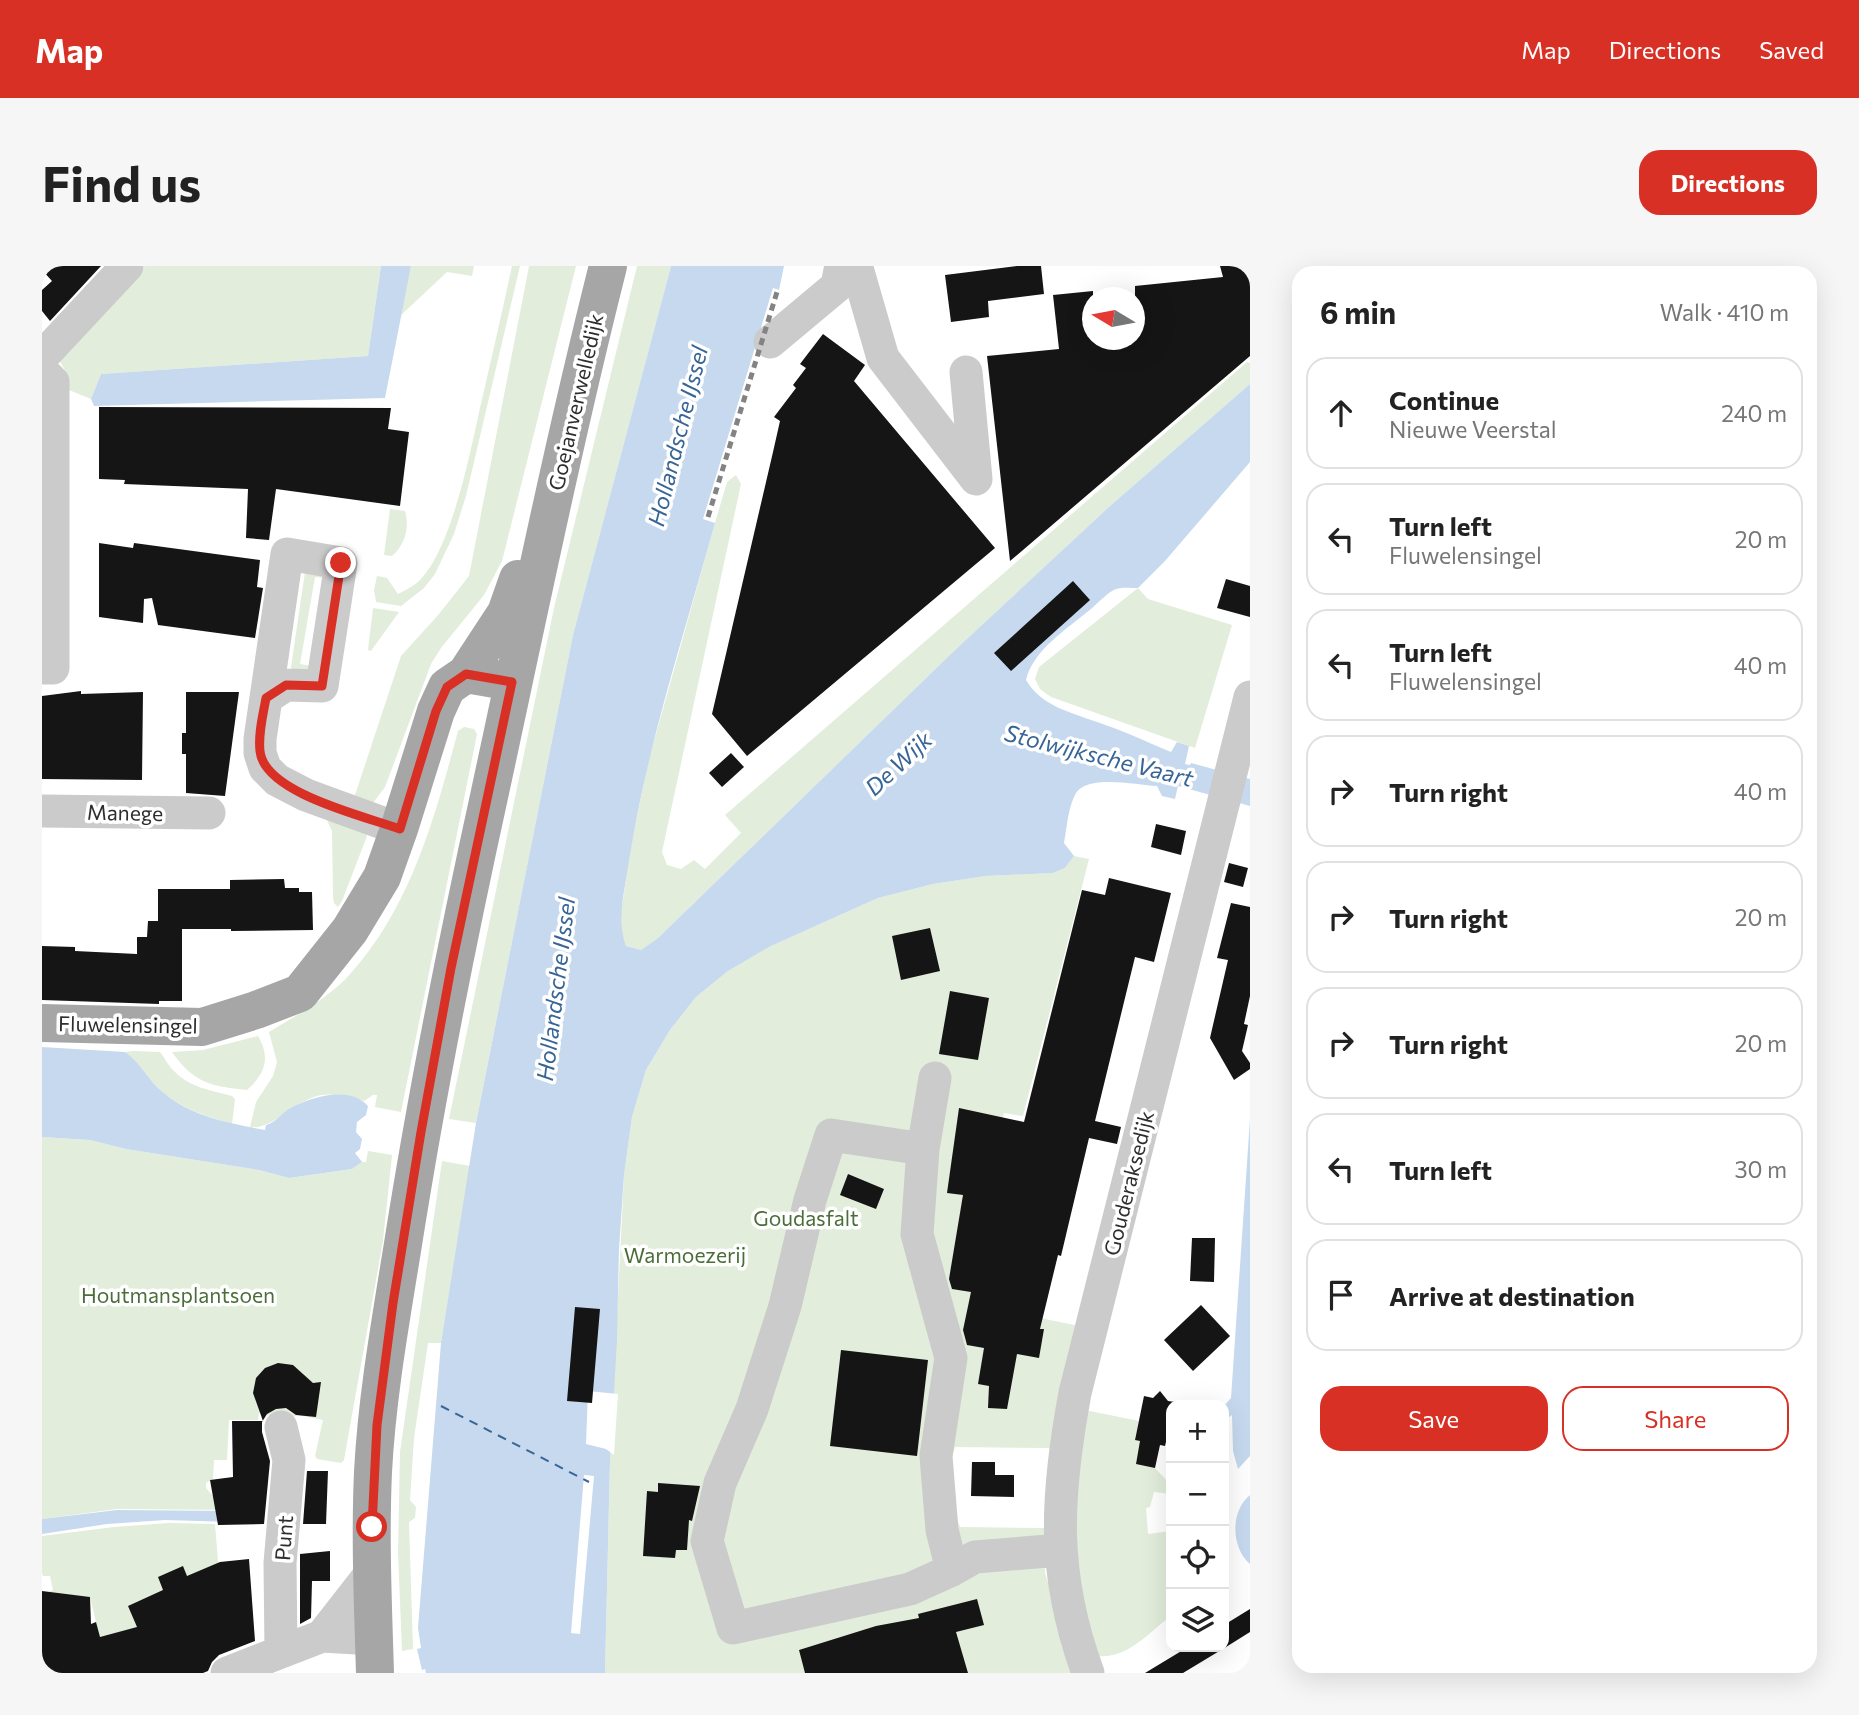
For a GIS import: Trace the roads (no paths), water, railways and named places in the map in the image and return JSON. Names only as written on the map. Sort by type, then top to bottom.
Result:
[{"type":"main road","name":"Goejanverwelledijk","points":[[374,1656],[373,1470],[393,1303],[421,1132],[451,968],[543,538],[608,266]]},
{"type":"main road","name":"Fluwelensingel","points":[[42,1023],[202,1027],[300,993],[350,930],[382,877],[384,823],[447,687],[466,674],[506,613],[516,583],[543,538]]},
{"type":"main road","points":[[466,674],[512,682]]},
{"type":"street","points":[[42,357],[127,266]]},
{"type":"street","points":[[770,342],[856,268],[883,358],[976,479],[966,372]]},
{"type":"street","points":[[42,371],[53,382],[48,668]]},
{"type":"street","points":[[266,698],[286,685],[322,686],[341,563],[287,554],[260,739],[260,753],[265,768],[277,780],[294,790],[384,823]]},
{"type":"street","name":"Gouderaksedijk","points":[[1088,1673],[1066,1596],[1060,1550],[1065,1448],[1075,1393],[1250,697]]},
{"type":"street","name":"Manege","points":[[42,811],[209,814]]},
{"type":"street","points":[[935,1078],[923,1149],[917,1234],[951,1358],[936,1456],[942,1530],[952,1570]]},
{"type":"street","points":[[923,1149],[831,1135],[810,1200],[785,1306],[752,1409],[720,1483],[707,1541],[733,1628],[910,1589],[975,1557],[1060,1550]]},
{"type":"street","name":"Punt","points":[[281,1427],[289,1460],[280,1563],[281,1650]]},
{"type":"street","points":[[227,1673],[322,1636],[372,1572]]},
{"type":"street","points":[[322,1636],[374,1656]]},
{"type":"water","points":[[381,266],[411,266],[385,398],[94,406],[91,399],[101,374],[368,356]]},
{"type":"water","points":[[671,266],[784,266],[779,290],[773,288],[703,519],[715,523],[646,775],[622,904],[626,946],[641,950],[658,938],[955,650],[1110,506],[1250,384],[1250,462],[1165,561],[1138,588],[1118,588],[1106,595],[1044,649],[1026,680],[1049,703],[1069,712],[1171,752],[1177,742],[1189,746],[1185,764],[1191,763],[1250,779],[1250,806],[1178,786],[1175,799],[1162,796],[1157,786],[1102,782],[1082,787],[1076,793],[1068,817],[1064,843],[1074,856],[1065,868],[1053,873],[986,876],[933,884],[878,898],[771,946],[728,971],[696,997],[670,1030],[646,1070],[632,1117],[624,1175],[610,1461],[605,1673],[426,1673],[425,1669],[422,1670],[417,1649],[421,1648],[418,1628],[441,1343],[476,1123],[573,635]]},
{"type":"water","points":[[42,1047],[125,1052],[169,1098],[209,1117],[265,1130],[266,1125],[289,1109],[318,1097],[351,1096],[368,1106],[366,1115],[357,1122],[356,1132],[362,1139],[360,1149],[355,1153],[362,1162],[352,1169],[289,1178],[259,1170],[126,1149],[90,1140],[42,1137]]},
{"type":"water","points":[[1250,1119],[1250,1456],[1238,1469],[1233,1451],[1232,1415],[1229,1417]]},
{"type":"water","points":[[1250,1495],[1250,1564],[1239,1549],[1235,1530],[1239,1510]]},
{"type":"water","points":[[117,1510],[231,1511],[232,1522],[165,1520],[107,1524],[42,1534],[42,1519]]},
{"type":"railway","points":[[708,517],[777,292]]},
{"type":"water label","name":"Hollandsche IJssel","points":[[677,436]]},
{"type":"water label","name":"Stolwijksche Vaart","points":[[1099,755]]},
{"type":"water label","name":"De Wijk","points":[[898,763]]},
{"type":"water label","name":"Hollandsche IJssel","points":[[555,989]]},
{"type":"park label","name":"Goudasfalt","points":[[806,1217]]},
{"type":"park label","name":"Warmoezerij","points":[[685,1254]]},
{"type":"park label","name":"Houtmansplantsoen","points":[[178,1294]]}]
